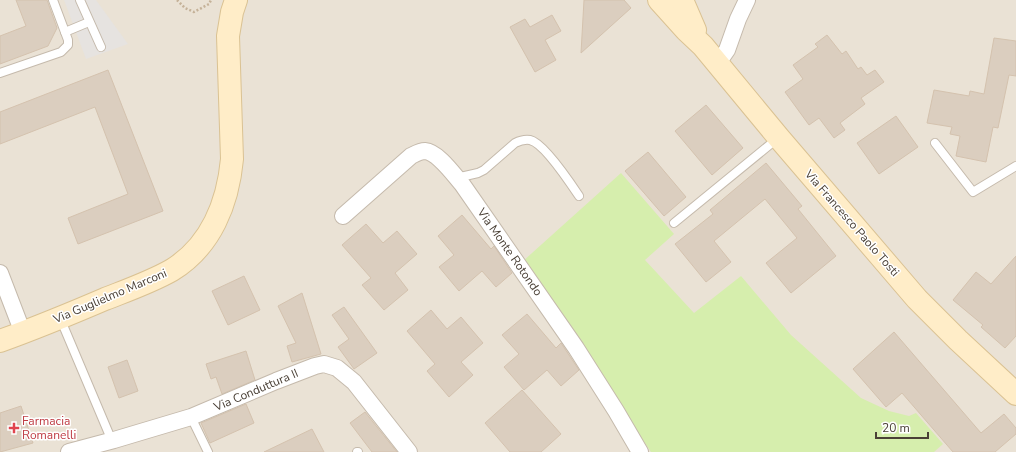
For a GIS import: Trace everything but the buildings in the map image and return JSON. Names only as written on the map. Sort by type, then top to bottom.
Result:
[{"type":"street","name":"Via Guglielmo Marconi","points":[[0,341],[23,333],[158,277],[186,260],[198,249],[214,224],[225,199],[231,172],[232,159],[228,36],[232,12],[236,0]]},
{"type":"street","name":"Via Francesco Paolo Tosti","points":[[659,0],[718,63],[779,138],[936,319],[1016,394]]},
{"type":"street","name":"Via Francesco Paolo Tosti","points":[[682,0],[700,43]]},
{"type":"street","points":[[718,63],[728,50],[738,19],[747,0]]},
{"type":"street","name":"Via Monte Rotondo","points":[[343,216],[404,161],[417,153],[426,151],[435,155],[456,178],[479,208],[576,348],[640,452]]},
{"type":"street","points":[[0,272],[23,333]]},
{"type":"street","name":"Via Conduttura II","points":[[69,452],[112,441],[191,417],[320,365],[328,365],[341,371],[358,387],[409,452]]},
{"type":"lane","points":[[0,73],[61,52],[68,45],[68,40],[53,0]]},
{"type":"lane","points":[[80,0],[101,47]]},
{"type":"lane","points":[[65,32],[90,22]]},
{"type":"lane","points":[[674,223],[779,138]]},
{"type":"lane","points":[[456,178],[478,173],[484,170],[515,143],[528,140],[538,144],[550,157],[579,196]]},
{"type":"lane","points":[[935,143],[973,192],[1016,166]]},
{"type":"lane","points":[[60,318],[112,441]]},
{"type":"lane","points":[[191,417],[208,452]]},
{"type":"path","points":[[177,0],[185,8],[194,12],[208,4],[211,0]]},
{"type":"shaded area","points":[[0,0],[1016,0],[1016,452],[0,452]]},
{"type":"shaded area","points":[[64,0],[96,0],[128,44],[86,59]]},
{"type":"green space","points":[[621,173],[674,234],[645,260],[694,313],[741,276],[791,335],[861,398],[889,411],[909,416],[916,413],[943,444],[934,452],[651,452],[522,262]]},
{"type":"place","name":"Farmacia Romanelli","points":[[14,428]]}]
